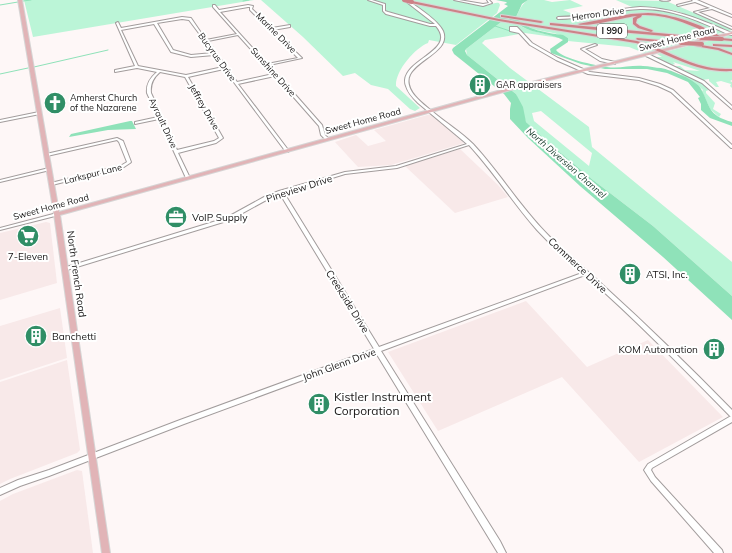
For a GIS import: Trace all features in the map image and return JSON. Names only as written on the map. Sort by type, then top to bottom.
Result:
[{"type":"highway","name":"I 990","points":[[405,0],[539,27],[680,43]]},
{"type":"highway","name":"I 990","points":[[423,0],[534,21],[607,30],[732,40]]},
{"type":"highway","points":[[534,21],[585,24],[643,14],[658,14],[678,19],[719,38]]},
{"type":"highway","points":[[701,38],[647,30],[637,26],[634,23],[634,19],[645,15],[666,16],[719,38]]},
{"type":"highway","points":[[576,32],[644,44],[664,50],[693,64],[704,67],[732,69]]},
{"type":"highway","points":[[680,43],[732,46]]},
{"type":"highway","points":[[680,43],[719,49],[732,54]]},
{"type":"main road","name":"North French Road","points":[[20,0],[57,214],[106,553]]},
{"type":"main road","name":"Sweet Home Road","points":[[57,214],[517,87],[731,34]]},
{"type":"street","points":[[369,0],[384,5],[384,11],[428,25],[436,25]]},
{"type":"street","points":[[405,0],[436,25]]},
{"type":"street","points":[[455,0],[484,5],[490,3],[488,0]]},
{"type":"street","points":[[661,0],[669,0]]},
{"type":"street","points":[[678,5],[695,1],[732,16]]},
{"type":"street","name":"Sunshine Drive","points":[[214,6],[321,126],[323,135],[327,140]]},
{"type":"street","name":"Marine Drive","points":[[218,11],[248,6],[252,7],[251,8],[300,58],[266,65]]},
{"type":"street","name":"Herron Drive","points":[[558,18],[581,17],[638,8],[656,8],[682,14],[731,34]]},
{"type":"street","points":[[712,8],[695,12],[732,28]]},
{"type":"street","name":"Bucyrus Drive","points":[[120,29],[183,18],[190,19],[214,54],[287,150]]},
{"type":"street","points":[[117,23],[137,67]]},
{"type":"street","points":[[155,23],[170,49],[174,52],[191,56],[214,54]]},
{"type":"street","name":"Commerce Drive","points":[[436,25],[443,33],[442,42],[412,68],[406,81],[408,89],[470,144],[540,230],[688,368],[732,414]]},
{"type":"street","points":[[272,29],[289,26]]},
{"type":"street","points":[[520,32],[536,47],[583,70],[596,75],[622,76],[639,79],[672,91],[732,147]]},
{"type":"street","points":[[205,41],[239,34]]},
{"type":"street","points":[[596,45],[582,49],[601,60],[614,63]]},
{"type":"street","points":[[647,55],[703,82],[732,108]]},
{"type":"street","points":[[299,56],[304,56]]},
{"type":"street","points":[[116,71],[137,67],[186,76],[225,68]]},
{"type":"street","name":"Ayrault Drive","points":[[160,71],[152,78],[148,87],[149,93],[188,178]]},
{"type":"street","points":[[236,83],[275,75]]},
{"type":"street","name":"Jeffrey Drive","points":[[176,152],[215,142],[222,138],[186,76]]},
{"type":"street","points":[[0,120],[40,113]]},
{"type":"street","points":[[136,122],[160,118]]},
{"type":"street","name":"Larkspur Lane","points":[[47,155],[117,139],[121,141],[129,162],[123,166],[52,184]]},
{"type":"street","name":"Pineview Drive","points":[[65,269],[228,219],[268,196],[345,173],[396,167],[470,144]]},
{"type":"street","points":[[0,181],[49,169]]},
{"type":"street","name":"Creekside Drive","points":[[281,192],[498,544],[502,553]]},
{"type":"street","name":"Sweet Home Road","points":[[0,229],[57,214]]},
{"type":"street","name":"John Glenn Drive","points":[[0,492],[18,483],[92,457],[182,422],[586,273]]},
{"type":"street","points":[[719,553],[652,478],[647,470],[650,466],[732,419]]},
{"type":"shaded area","points":[[24,0],[254,0],[33,37]]},
{"type":"shaded area","points":[[261,0],[453,0],[482,6],[494,3],[499,3],[500,5],[497,13],[456,45],[429,40],[428,43],[412,55],[402,67],[396,86],[420,108],[415,111],[410,109],[388,89],[371,85],[355,73],[343,76],[303,37]]},
{"type":"shaded area","points":[[528,0],[544,0],[552,2],[570,0],[583,6],[563,10],[578,16],[557,16],[557,18],[579,17],[632,9],[654,9],[686,16],[725,32],[644,53],[629,47],[568,41],[568,38],[561,35],[533,29],[521,22],[516,17],[522,5]]},
{"type":"shaded area","points":[[616,0],[666,1],[732,30],[729,31],[677,11],[648,7],[632,7]]},
{"type":"shaded area","points":[[505,19],[511,20],[529,30],[560,38],[525,33],[485,40],[482,43],[510,68],[589,127],[592,147],[732,262],[732,296],[653,226],[593,180],[526,122],[516,94],[467,55],[466,49]],"holes":[[[541,111],[592,153],[589,166],[534,121],[532,113]]]},
{"type":"shaded area","points":[[732,35],[732,80],[730,81],[732,82],[732,88],[730,86],[731,84],[721,81],[716,82],[719,87],[716,87],[709,81],[709,79],[702,80],[675,66],[680,66],[685,70],[700,71],[673,62],[675,64],[672,65],[655,57],[662,57],[657,54]]},
{"type":"shaded area","points":[[682,74],[701,82],[709,90],[706,91],[706,93],[715,103],[713,109],[721,114],[719,117],[710,109],[702,91],[703,90],[694,82],[681,75]]},
{"type":"shaded area","points":[[431,114],[464,143],[391,165],[358,167],[335,142],[356,135],[368,146],[386,141],[374,130]]},
{"type":"shaded area","points":[[460,149],[498,185],[508,197],[455,213],[405,166]]},
{"type":"shaded area","points":[[46,222],[50,223],[57,283],[0,300],[0,233]]},
{"type":"shaded area","points":[[526,301],[587,367],[648,340],[723,417],[639,462],[562,377],[438,431],[388,352]]},
{"type":"shaded area","points":[[60,308],[67,358],[0,380],[0,326]]},
{"type":"shaded area","points":[[67,360],[80,450],[77,453],[0,484],[0,382]]},
{"type":"shaded area","points":[[77,470],[82,471],[93,553],[0,553],[0,501],[13,494]]},
{"type":"water","name":"North Diversion Channel","points":[[496,0],[528,0],[522,4],[516,17],[531,28],[563,35],[568,38],[568,42],[556,50],[565,56],[579,61],[607,67],[616,68],[645,66],[661,68],[689,79],[699,86],[714,113],[732,122],[732,126],[710,118],[701,110],[701,104],[698,98],[700,97],[688,82],[667,73],[647,69],[605,69],[581,64],[551,53],[550,49],[563,40],[527,29],[508,19],[505,19],[465,51],[467,55],[516,94],[523,107],[526,122],[593,180],[653,226],[732,296],[732,320],[528,138],[510,119],[511,103],[504,94],[454,54],[452,50],[453,48],[508,6],[504,4],[507,3],[506,2]]},
{"type":"water","points":[[132,121],[136,129],[108,130],[69,137],[71,134]]},
{"type":"waterway","points":[[23,1],[31,0]]},
{"type":"waterway","points":[[243,1],[249,0]]},
{"type":"waterway","points":[[0,5],[18,2]]},
{"type":"waterway","points":[[495,26],[510,31]]},
{"type":"waterway","points":[[519,33],[523,37]]},
{"type":"waterway","points":[[34,67],[108,50]]},
{"type":"waterway","points":[[0,74],[28,68]]},
{"type":"place","name":"GAR appraisers","points":[[480,85]]},
{"type":"place","name":"Amherst Church of the Nazarene","points":[[55,103]]},
{"type":"place","name":"VoIP Supply","points":[[176,217]]},
{"type":"place","name":"7-Eleven","points":[[28,236]]},
{"type":"place","name":"ATSI, Inc.","points":[[630,274]]},
{"type":"place","name":"Banchetti","points":[[36,336]]},
{"type":"place","name":"KOM Automation","points":[[714,349]]},
{"type":"place","name":"Kistler Instrument Corporation","points":[[319,404]]}]
